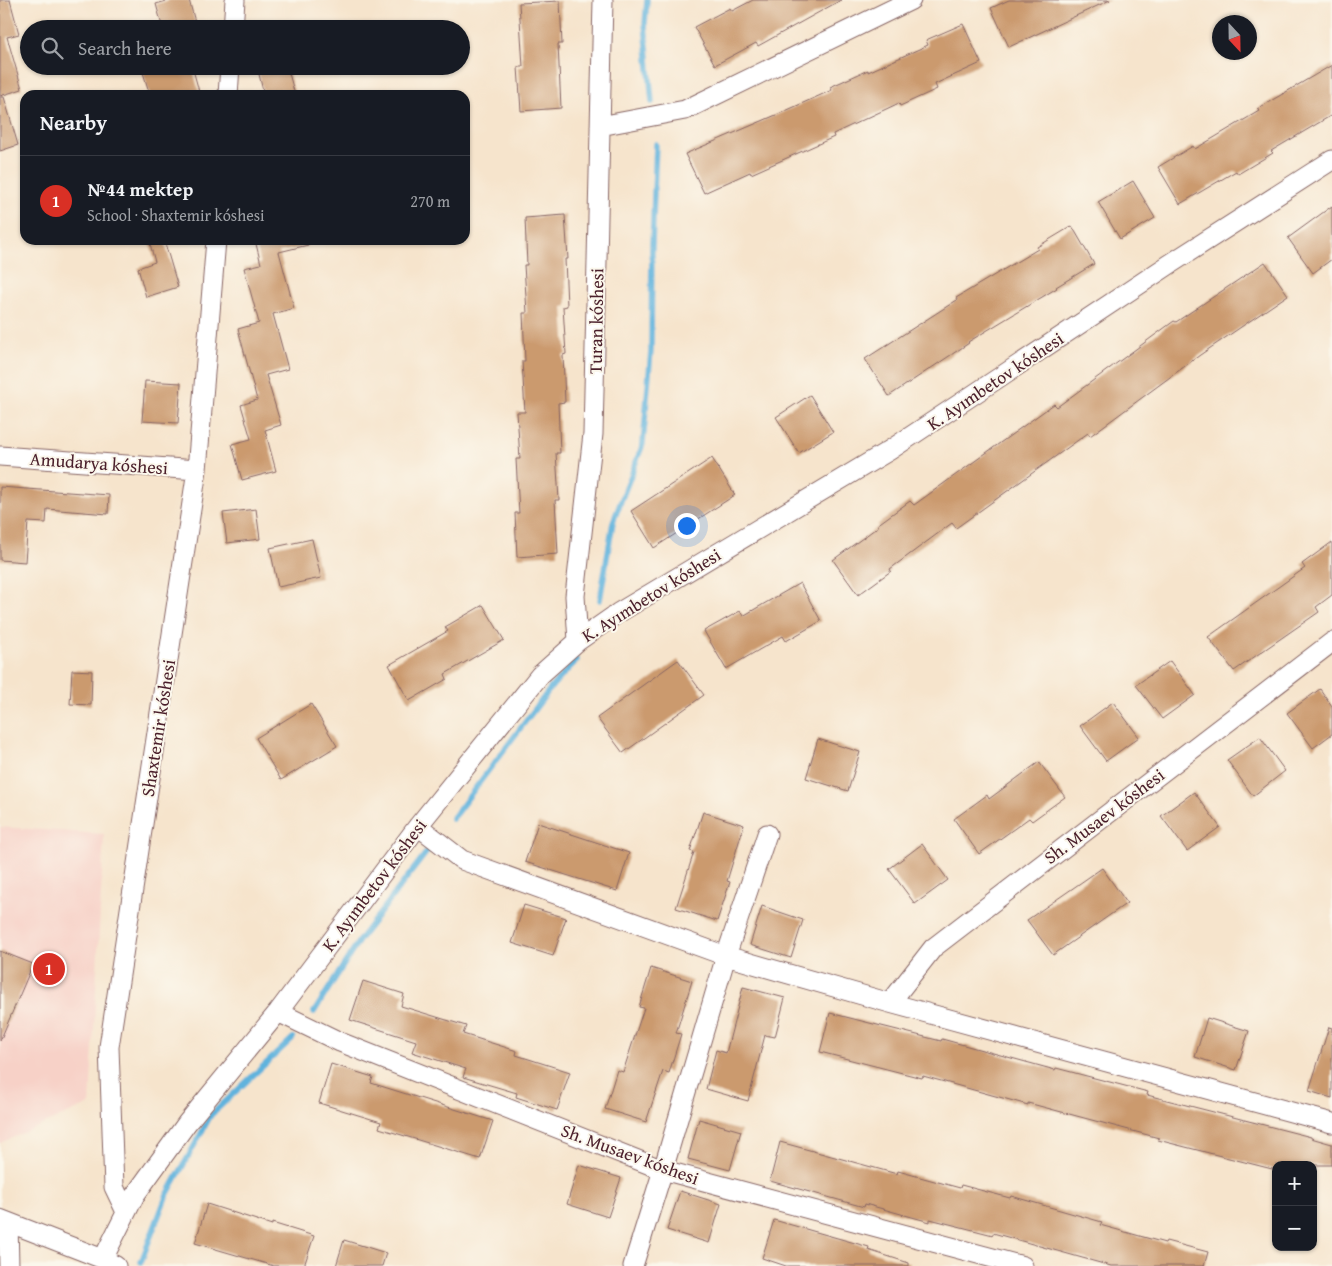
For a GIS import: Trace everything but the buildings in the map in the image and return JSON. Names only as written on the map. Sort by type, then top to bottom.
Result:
[{"type":"street","points":[[234,20],[235,0]]},
{"type":"street","name":"Turan kóshesi","points":[[578,642],[575,596],[593,434],[603,0]]},
{"type":"street","points":[[600,126],[685,110],[911,0]]},
{"type":"street","points":[[228,90],[229,75]]},
{"type":"street","name":"K. Ayımbetov kóshesi","points":[[109,1263],[126,1212],[135,1194],[187,1123],[278,1012],[418,826],[540,676],[578,642],[618,612],[890,450],[1170,264],[1332,160]]},
{"type":"street","name":"Shaxtemir kóshesi","points":[[126,1212],[114,1187],[109,1047],[197,470],[216,245]]},
{"type":"street","name":"Amudarya kóshesi","points":[[0,456],[197,470]]},
{"type":"street","name":"Sh. Musaev kóshesi","points":[[890,1003],[933,948],[1332,642]]},
{"type":"street","points":[[418,826],[462,860],[726,956],[890,1003],[1332,1123]]},
{"type":"street","points":[[633,1266],[726,956],[767,834]]},
{"type":"street","name":"Sh. Musaev kóshesi","points":[[278,1012],[340,1042],[663,1170],[1023,1266]]},
{"type":"street","points":[[8,1266],[4,1221],[109,1263]]},
{"type":"shaded area","points":[[0,827],[104,834],[90,1104],[0,1143]]},
{"type":"waterway","points":[[647,0],[645,24],[652,102]]},
{"type":"waterway","points":[[600,600],[613,522],[643,444],[651,351],[652,245],[656,144]]},
{"type":"waterway","points":[[452,819],[553,685],[577,660]]},
{"type":"waterway","points":[[314,1012],[360,939],[429,849]]},
{"type":"waterway","points":[[141,1262],[166,1197],[211,1115],[293,1038]]},
{"type":"place","name":"№44 mektep","points":[[49,969]]}]
